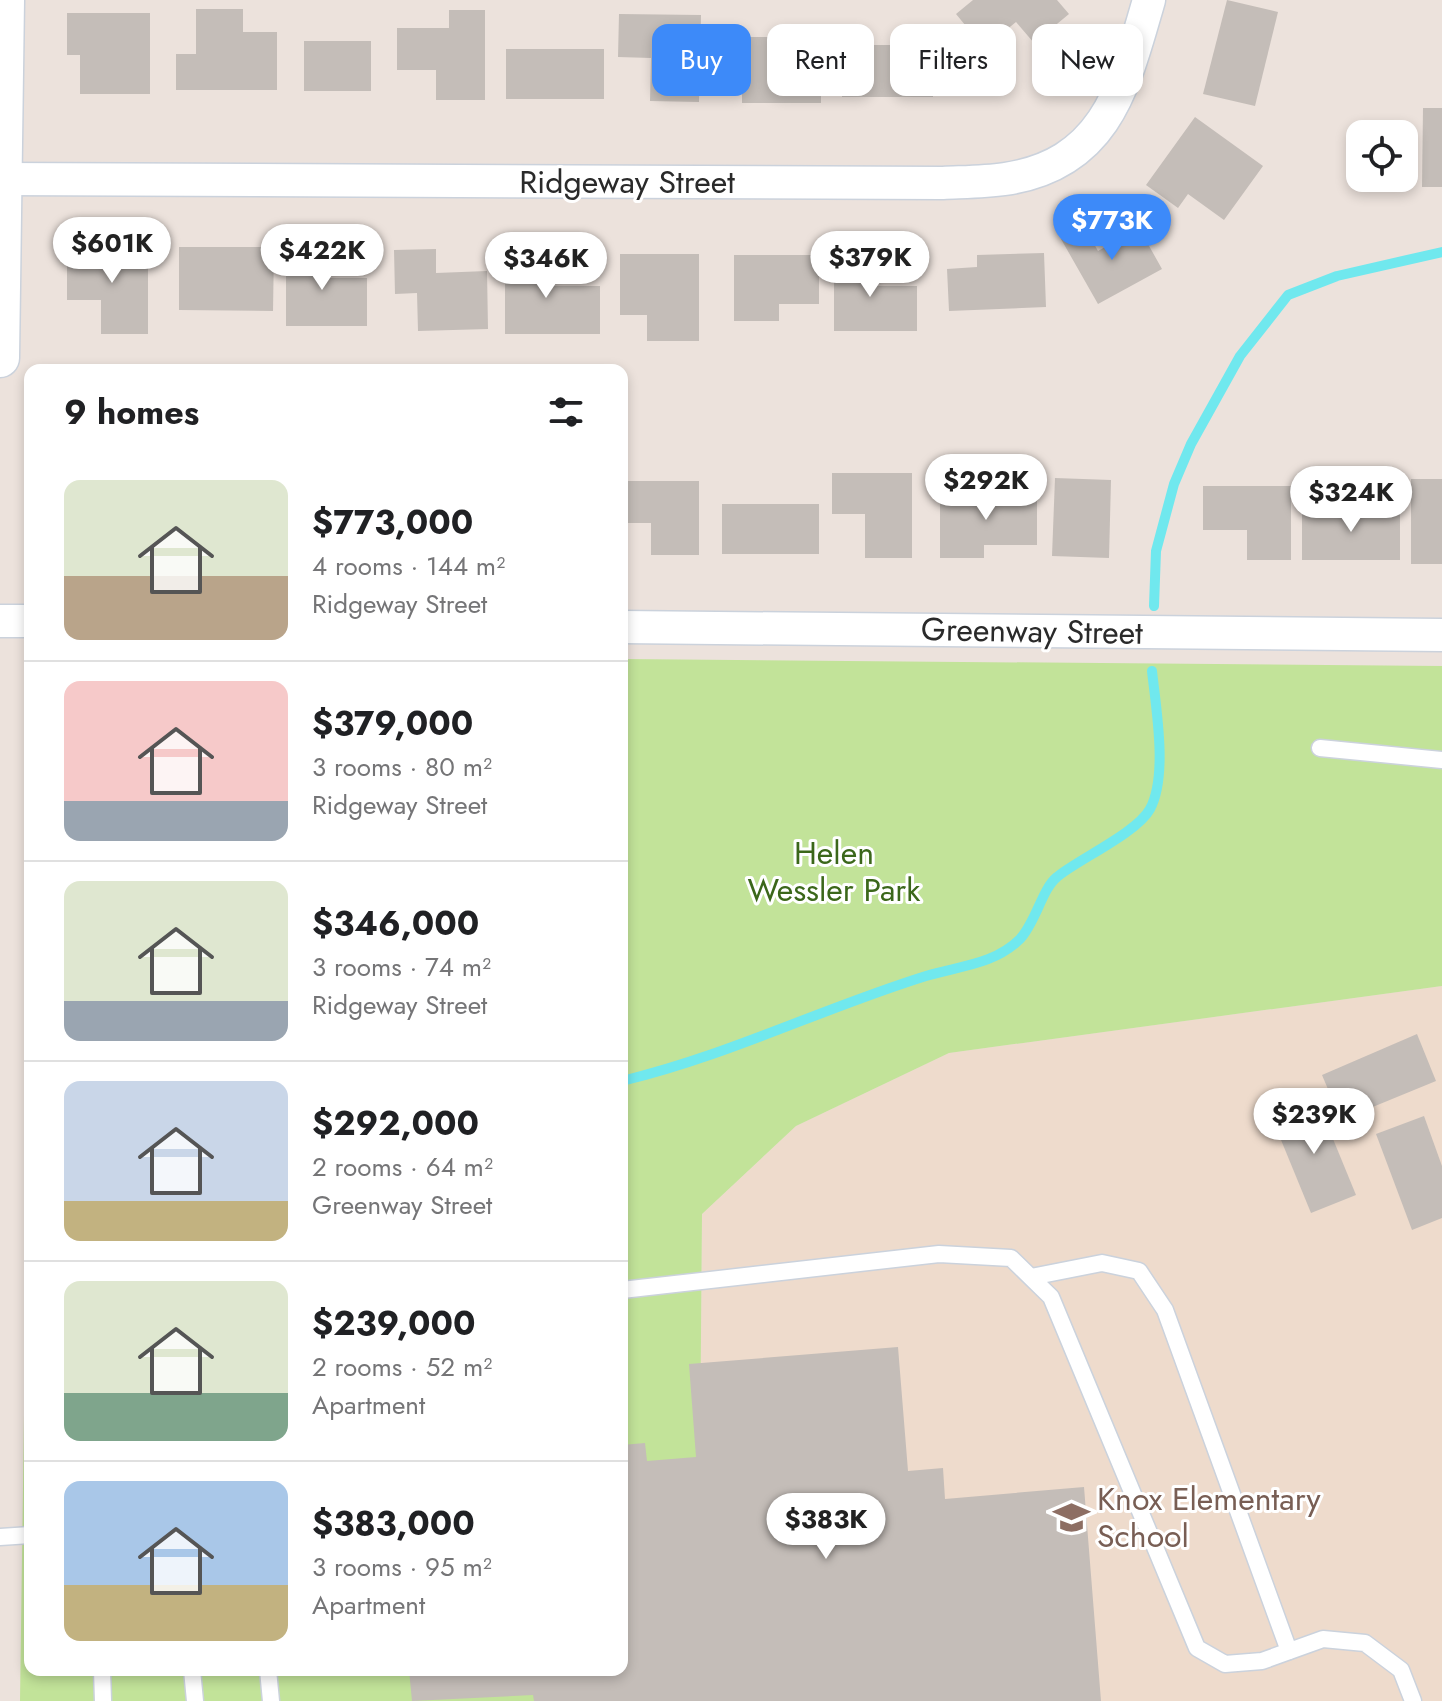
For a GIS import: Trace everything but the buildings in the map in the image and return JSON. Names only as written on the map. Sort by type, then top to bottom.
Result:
[{"type":"street","points":[[0,358],[5,0]]},
{"type":"street","name":"Ridgeway Street","points":[[1,179],[943,183],[1007,179],[1063,161],[1091,140],[1127,75],[1149,0]]},
{"type":"street","points":[[0,621],[24,621]]},
{"type":"street","name":"Greenway Street","points":[[628,627],[1442,635]]},
{"type":"lane","points":[[1320,748],[1442,760]]},
{"type":"lane","points":[[628,1289],[939,1254],[1011,1258],[1051,1297],[1197,1648],[1225,1664],[1262,1661],[1323,1639],[1365,1643],[1401,1670],[1413,1701]]},
{"type":"lane","points":[[1031,1277],[1102,1263],[1139,1271],[1165,1310],[1289,1651]]},
{"type":"lane","points":[[0,1537],[24,1535]]},
{"type":"lane","points":[[102,1676],[103,1701]]},
{"type":"lane","points":[[193,1676],[195,1701]]},
{"type":"lane","points":[[269,1676],[271,1701]]},
{"type":"shaded area","name":"Knox Elementary School","points":[[1442,986],[1442,1701],[698,1701],[702,1214],[796,1126],[949,1053]]},
{"type":"green space","name":"Helen Wessler Park","points":[[628,659],[1442,666],[1442,986],[949,1053],[796,1126],[702,1214],[698,1701],[20,1701],[24,1415],[24,1676],[628,1676]]},
{"type":"waterway","points":[[1154,606],[1156,551],[1174,484],[1191,444],[1240,356],[1288,295],[1337,276],[1442,252]]},
{"type":"waterway","points":[[628,1079],[699,1059],[888,989],[975,964],[1010,948],[1026,932],[1047,889],[1057,877],[1120,837],[1150,809],[1160,761],[1152,671]]},
{"type":"place","name":"Knox Elementary School","points":[[1071,1517]]}]
